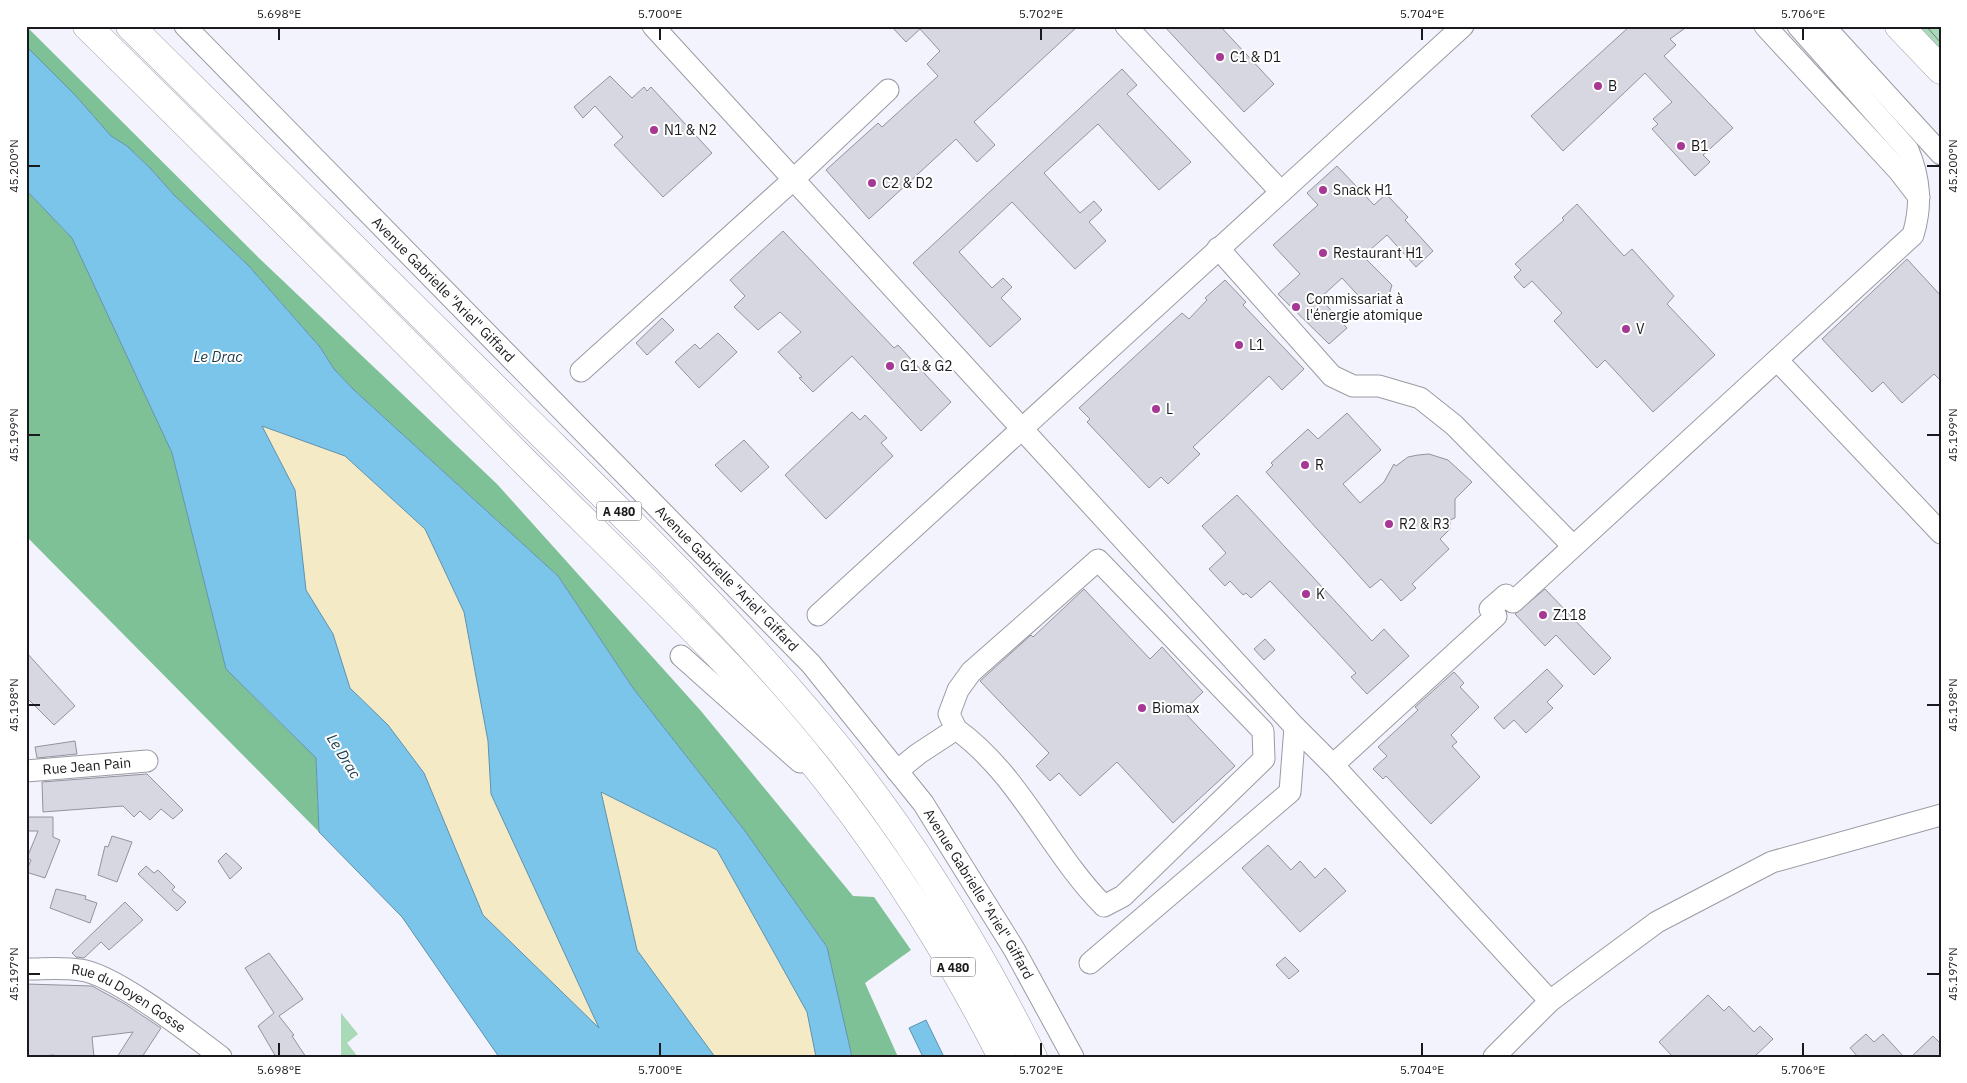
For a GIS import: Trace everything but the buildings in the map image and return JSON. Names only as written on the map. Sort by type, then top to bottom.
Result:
[{"type":"main road","name":"A 480","points":[[87,26],[728,665],[839,796],[919,911],[957,972],[1002,1057]]},
{"type":"main road","name":"A 480","points":[[130,26],[626,518],[744,638],[822,728],[899,830],[958,918],[1033,1057]]},
{"type":"main road","points":[[1899,26],[1941,70]]},
{"type":"street","name":"Avenue Gabrielle \"Ariel\" Giffard","points":[[185,26],[811,664],[923,803],[1014,949],[1073,1057]]},
{"type":"street","points":[[652,26],[1295,727],[1333,765],[1550,1001]]},
{"type":"street","points":[[1126,26],[1281,192]]},
{"type":"street","points":[[818,615],[1463,26]]},
{"type":"street","points":[[1766,26],[1899,172],[1919,198]]},
{"type":"street","points":[[1333,765],[1496,616],[1490,609],[1506,595],[1513,602],[1913,235],[1919,214],[1919,198],[1916,169],[1908,150],[1798,26]]},
{"type":"street","points":[[1824,26],[1941,154]]},
{"type":"street","points":[[582,371],[794,179],[888,90]]},
{"type":"street","points":[[1218,248],[1332,376],[1353,386],[1379,386],[1420,398],[1454,425],[1573,546]]},
{"type":"street","points":[[1777,360],[1941,533]]},
{"type":"street","points":[[1098,560],[1263,731],[1264,759],[1174,844],[1123,896],[1104,906],[1082,882],[1006,774],[970,739],[956,729],[949,714],[958,690],[971,672],[1098,560]]},
{"type":"street","points":[[681,656],[839,796]]},
{"type":"street","points":[[1090,963],[1290,792],[1295,727]]},
{"type":"street","points":[[897,771],[918,754],[956,729]]},
{"type":"street","name":"Rue Jean Pain","points":[[26,771],[147,762]]},
{"type":"street","points":[[1494,1057],[1550,1001],[1657,922],[1772,862],[1941,815]]},
{"type":"street","name":"Rue du Doyen Gosse","points":[[26,969],[81,970],[101,976],[150,1006],[221,1057]]},
{"type":"green space","points":[[26,26],[260,259],[497,484],[701,711],[853,896],[874,897],[911,950],[865,983],[898,1057],[852,1057],[827,947],[745,831],[633,688],[558,576],[354,390],[334,369],[320,347],[248,265],[174,195],[127,146],[111,136],[75,95],[26,46]]},
{"type":"green space","points":[[1916,26],[1941,26],[1941,53]]},
{"type":"green space","points":[[26,190],[72,238],[172,453],[226,669],[316,758],[319,832],[26,536]]},
{"type":"green space","points":[[341,1013],[358,1034],[347,1043],[358,1057],[341,1057]]},
{"type":"sand","name":"Le Drac","points":[[26,46],[75,95],[111,136],[127,146],[174,195],[248,265],[320,347],[334,369],[354,390],[558,576],[633,688],[745,831],[827,947],[852,1057],[499,1057],[402,917],[319,832],[316,758],[226,669],[172,453],[72,238],[26,190]]},
{"type":"water","name":"Le Drac","points":[[26,46],[75,95],[111,136],[127,146],[174,195],[248,265],[320,347],[334,369],[354,390],[558,576],[633,688],[745,831],[827,947],[852,1057],[816,1057],[807,1012],[717,850],[601,792],[637,950],[715,1057],[499,1057],[402,917],[319,832],[316,758],[226,669],[172,453],[72,238],[26,190]],"holes":[[[262,426],[345,456],[425,529],[464,612],[488,741],[491,794],[599,1028],[483,915],[424,773],[388,725],[350,688],[333,634],[306,590],[295,490]]]},
{"type":"water","points":[[926,1020],[944,1057],[923,1057],[909,1028]]},
{"type":"tram line","points":[[1926,26],[1941,43]]},
{"type":"tram line","points":[[1936,26],[1941,31]]},
{"type":"place","name":"C1 & D1","points":[[1220,57]]},
{"type":"place","name":"B","points":[[1598,86]]},
{"type":"place","name":"N1 & N2","points":[[654,130]]},
{"type":"place","name":"B1","points":[[1681,146]]},
{"type":"place","name":"C2 & D2","points":[[872,183]]},
{"type":"place","name":"Snack H1","points":[[1323,190]]},
{"type":"place","name":"Restaurant H1","points":[[1323,253]]},
{"type":"place","name":"Commissariat à l'énergie atomique","points":[[1296,307]]},
{"type":"place","name":"V","points":[[1626,329]]},
{"type":"place","name":"L1","points":[[1239,345]]},
{"type":"place","name":"G1 & G2","points":[[890,366]]},
{"type":"place","name":"L","points":[[1156,409]]},
{"type":"place","name":"R","points":[[1305,465]]},
{"type":"place","name":"R2 & R3","points":[[1389,524]]},
{"type":"place","name":"K","points":[[1306,594]]},
{"type":"place","name":"Z118","points":[[1543,615]]},
{"type":"place","name":"Biomax","points":[[1142,708]]}]
